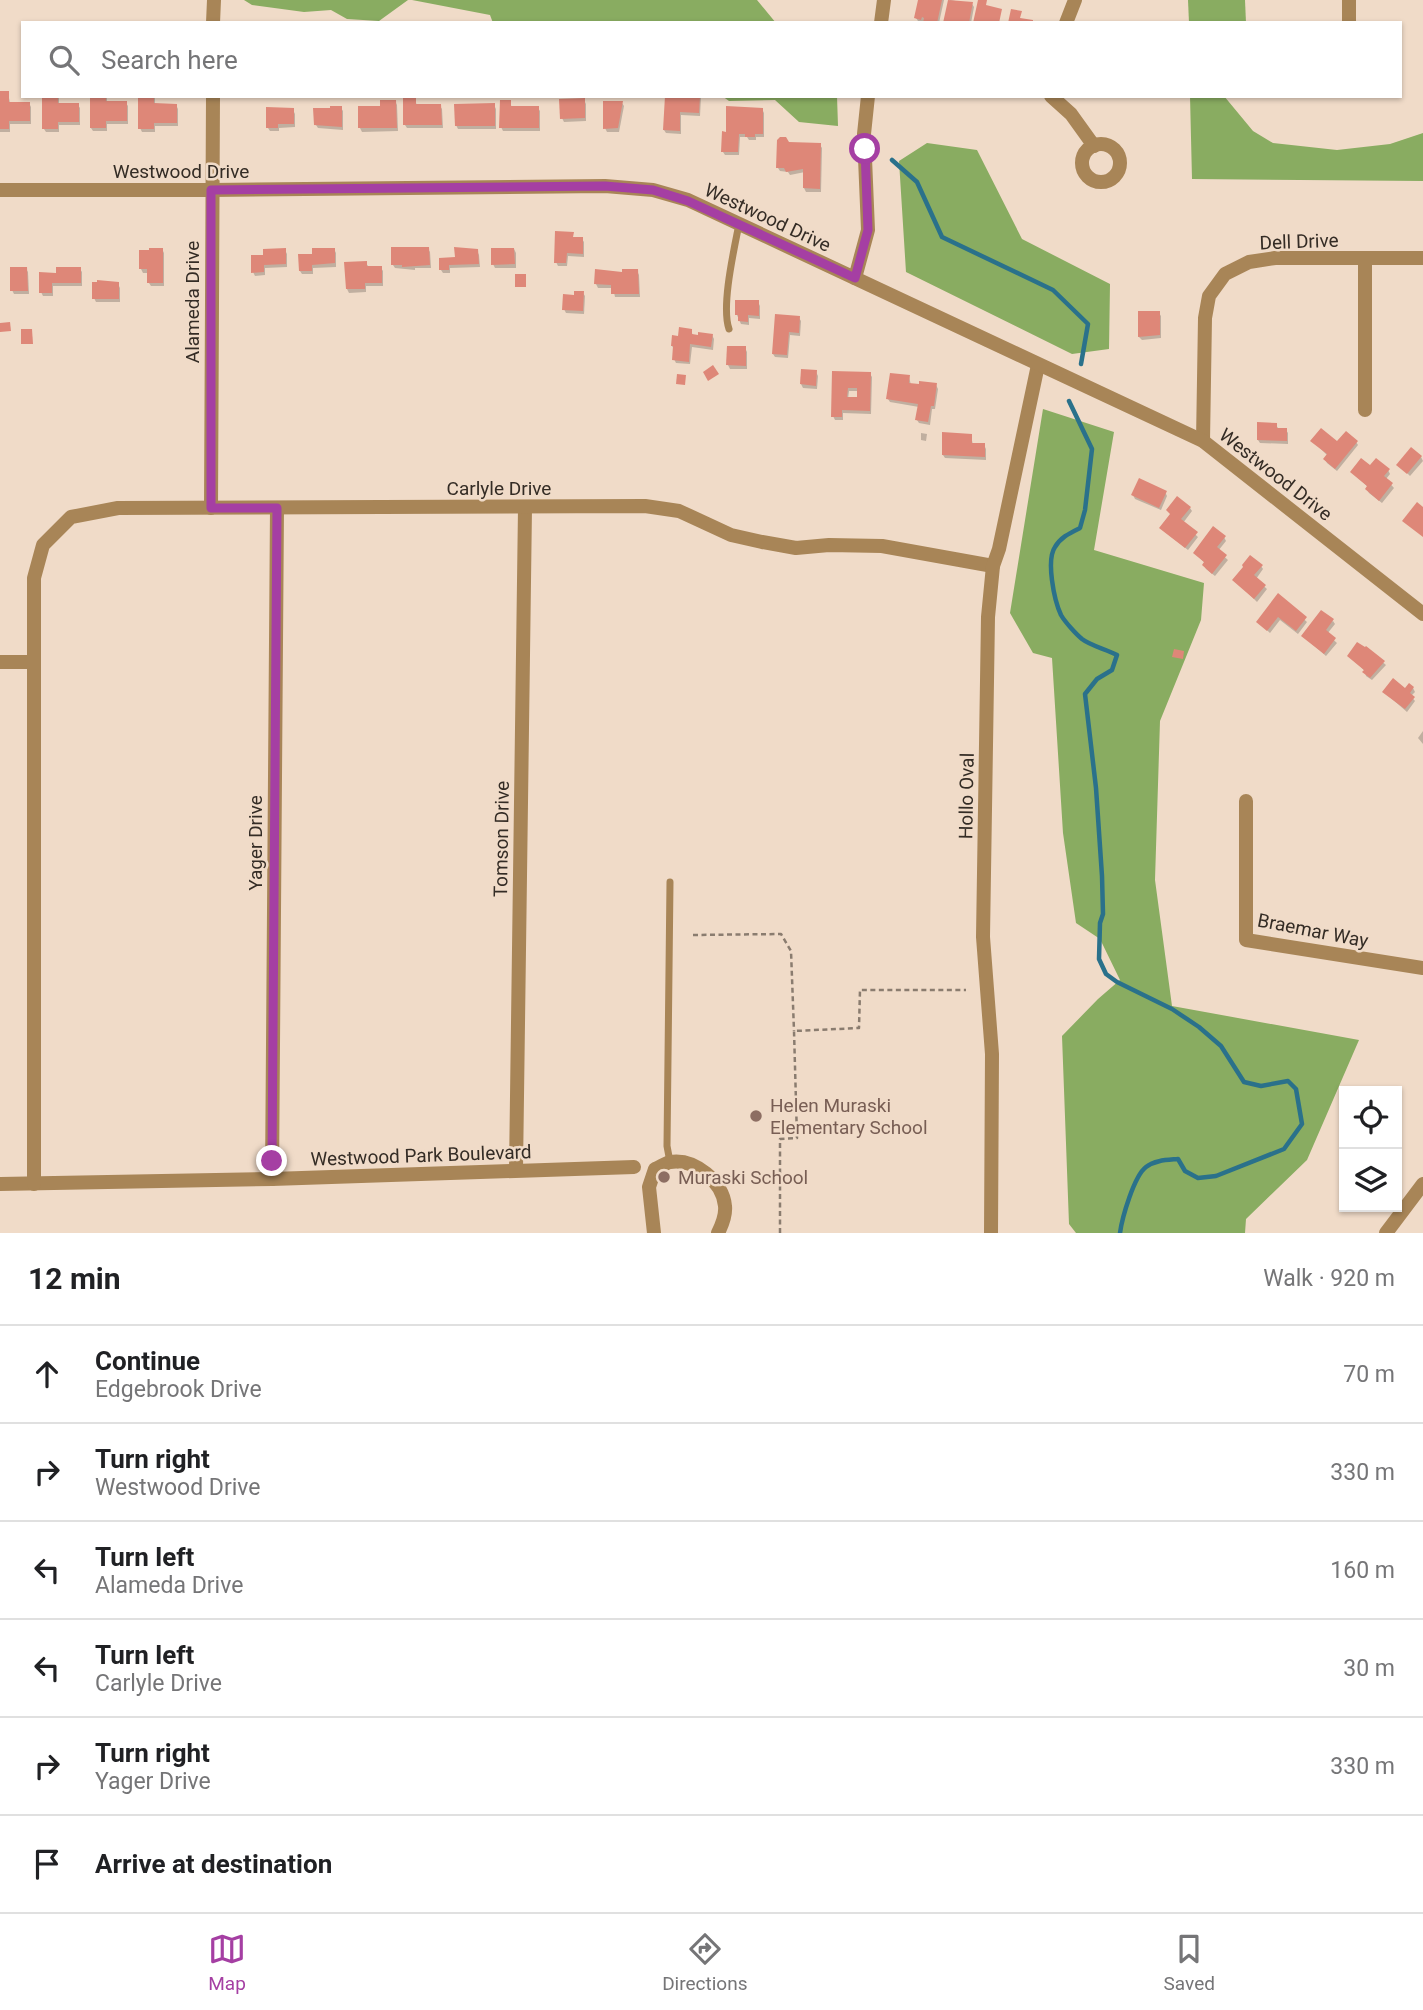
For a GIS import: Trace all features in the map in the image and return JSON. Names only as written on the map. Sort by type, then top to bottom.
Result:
[{"type":"street","points":[[214,0],[214,21]]},
{"type":"street","points":[[881,21],[884,0]]},
{"type":"street","points":[[1067,21],[1075,0]]},
{"type":"street","points":[[1349,0],[1349,21]]},
{"type":"street","name":"Alameda Drive","points":[[211,508],[212,98]]},
{"type":"street","points":[[855,278],[868,230],[864,134],[867,98]]},
{"type":"street","points":[[1053,98],[1071,114],[1094,146]]},
{"type":"street","name":"Westwood Drive","points":[[0,190],[605,186],[653,190],[688,201],[1203,441],[1423,614]]},
{"type":"street","name":"Dell Drive","points":[[1203,441],[1205,318],[1209,296],[1225,274],[1249,262],[1275,258],[1423,258]]},
{"type":"street","points":[[1365,258],[1365,410]]},
{"type":"street","name":"Hollo Oval","points":[[991,1233],[992,1054],[982,937],[988,617],[993,566],[999,549],[1038,365]]},
{"type":"street","name":"Carlyle Drive","points":[[34,1184],[34,578],[43,545],[71,517],[118,508],[645,506],[679,511],[731,536],[796,548],[830,545],[881,546],[993,566]]},
{"type":"street","name":"Yager Drive","points":[[272,1179],[277,508]]},
{"type":"street","name":"Tomson Drive","points":[[516,1170],[525,508]]},
{"type":"street","points":[[0,662],[34,662]]},
{"type":"street","name":"Braemar Way","points":[[1246,801],[1246,940],[1423,968]]},
{"type":"street","points":[[654,1233],[649,1187],[655,1169],[670,1162],[692,1164],[708,1175],[721,1191],[725,1208],[718,1233]]},
{"type":"street","name":"Westwood Park Boulevard","points":[[0,1184],[272,1179],[634,1167]]},
{"type":"street","points":[[1386,1233],[1423,1184]]},
{"type":"lane","points":[[729,329],[728,299],[739,225]]},
{"type":"lane","points":[[670,882],[667,1146],[670,1162]]},
{"type":"path","points":[[693,935],[781,934],[791,951],[797,1138],[780,1139],[780,1233]]},
{"type":"path","points":[[794,1031],[859,1028],[860,990],[966,990]]},
{"type":"green space","points":[[244,0],[408,0],[379,21],[347,19],[331,10],[304,12],[252,5]]},
{"type":"green space","points":[[412,0],[757,0],[774,21],[492,21],[490,15]]},
{"type":"green space","points":[[1188,0],[1245,0],[1246,21],[1189,21]]},
{"type":"green space","points":[[725,98],[837,98],[838,126],[799,122],[775,100],[729,101]]},
{"type":"green space","points":[[1190,98],[1226,98],[1253,131],[1273,143],[1337,150],[1390,144],[1423,133],[1423,181],[1192,179]]},
{"type":"green space","points":[[927,143],[977,150],[1022,239],[1110,284],[1109,349],[1072,354],[906,272],[899,161]]},
{"type":"green space","points":[[1043,409],[1114,432],[1094,550],[1204,583],[1201,620],[1160,721],[1155,880],[1172,1006],[1359,1040],[1307,1160],[1246,1219],[1245,1233],[1076,1233],[1069,1224],[1062,1036],[1120,980],[1100,939],[1076,923],[1063,833],[1052,658],[1033,653],[1010,613]]},
{"type":"building","points":[[918,0],[942,0],[937,21],[914,18]]},
{"type":"building","points":[[948,0],[973,2],[969,21],[943,21]]},
{"type":"building","points":[[978,0],[987,0],[986,5],[1002,9],[999,21],[973,21]]},
{"type":"building","points":[[1011,9],[1022,11],[1020,18],[1033,20],[1033,21],[1008,21]]},
{"type":"building","points":[[0,91],[9,91],[9,102],[30,102],[30,121],[9,121],[9,129],[0,129]]},
{"type":"building","points":[[42,98],[58,98],[58,103],[79,103],[79,122],[58,122],[58,129],[42,129]]},
{"type":"building","points":[[90,98],[127,101],[127,121],[106,121],[106,128],[90,128]]},
{"type":"building","points":[[138,98],[154,98],[154,103],[177,104],[177,123],[154,123],[154,129],[138,129]]},
{"type":"building","points":[[403,98],[416,98],[416,104],[441,104],[442,125],[403,125]]},
{"type":"building","points":[[585,98],[585,118],[560,119],[559,99]]},
{"type":"building","points":[[665,98],[700,98],[699,113],[680,112],[680,131],[663,130]]},
{"type":"building","points":[[380,100],[396,100],[397,128],[358,128],[358,106],[380,106]]},
{"type":"building","points":[[500,100],[511,100],[511,106],[539,106],[539,128],[499,128]]},
{"type":"building","points":[[603,101],[623,101],[618,128],[603,129]]},
{"type":"building","points":[[495,103],[495,126],[455,126],[454,104]]},
{"type":"building","points":[[342,106],[342,127],[314,125],[313,108]]},
{"type":"building","points":[[726,106],[763,108],[763,134],[745,137],[745,134],[739,134],[738,152],[721,152],[722,131],[726,132]]},
{"type":"building","points":[[266,107],[294,108],[294,124],[278,124],[278,128],[266,128]]},
{"type":"building","points":[[786,137],[789,142],[821,143],[820,189],[803,188],[803,169],[786,172],[784,168],[776,168],[777,140]]},
{"type":"building","points":[[555,231],[574,232],[573,237],[583,237],[583,254],[567,253],[566,263],[554,263]]},
{"type":"building","points":[[391,247],[429,247],[430,265],[391,265]]},
{"type":"building","points":[[454,247],[478,249],[479,264],[449,265],[449,270],[439,270],[439,258],[455,257]]},
{"type":"building","points":[[163,248],[163,283],[147,283],[147,269],[139,269],[139,250]]},
{"type":"building","points":[[286,248],[286,264],[264,265],[264,272],[251,273],[251,255],[263,255],[263,249]]},
{"type":"building","points":[[312,248],[335,248],[335,263],[312,265],[312,271],[299,271],[298,254],[312,254]]},
{"type":"building","points":[[491,248],[514,248],[515,264],[491,265]]},
{"type":"building","points":[[367,261],[367,266],[382,266],[382,283],[365,283],[365,289],[346,289],[344,262]]},
{"type":"building","points":[[10,267],[27,267],[28,291],[10,291]]},
{"type":"building","points":[[56,267],[81,267],[81,283],[52,283],[52,293],[39,293],[39,272],[56,273]]},
{"type":"building","points":[[595,269],[622,272],[622,269],[638,269],[639,294],[611,294],[611,285],[594,284]]},
{"type":"building","points":[[515,274],[526,274],[526,287],[515,287]]},
{"type":"building","points":[[92,282],[119,282],[119,299],[92,299]]},
{"type":"building","points":[[574,291],[584,291],[583,311],[562,310],[563,294],[574,295]]},
{"type":"building","points":[[735,300],[759,300],[759,316],[748,315],[748,322],[738,321],[738,315],[735,315]]},
{"type":"building","points":[[1138,311],[1160,311],[1160,335],[1138,337]]},
{"type":"building","points":[[775,314],[800,316],[799,333],[789,332],[787,355],[772,354]]},
{"type":"building","points":[[10,322],[11,331],[0,332],[0,323]]},
{"type":"building","points":[[679,327],[692,329],[692,334],[713,334],[711,347],[690,344],[689,362],[672,360],[672,335],[678,336]]},
{"type":"building","points":[[21,329],[32,329],[33,344],[21,344]]},
{"type":"building","points":[[727,346],[746,346],[746,366],[726,365]]},
{"type":"building","points":[[713,365],[719,374],[708,381],[703,372]]},
{"type":"building","points":[[801,369],[817,370],[816,386],[800,384]]},
{"type":"building","points":[[832,371],[871,372],[870,411],[842,410],[842,417],[831,417]],"holes":[[[848,388],[857,388],[857,397],[847,397]]]},
{"type":"building","points":[[890,373],[910,375],[909,383],[937,383],[934,406],[931,406],[928,422],[915,420],[918,404],[886,399]]},
{"type":"building","points":[[677,374],[686,375],[685,385],[676,384]]},
{"type":"building","points":[[1257,422],[1277,423],[1277,428],[1287,428],[1287,441],[1257,440]]},
{"type":"building","points":[[1321,428],[1337,441],[1346,431],[1358,441],[1335,469],[1323,459],[1327,454],[1310,441]]},
{"type":"building","points":[[942,432],[972,434],[972,443],[985,443],[985,457],[942,455]]},
{"type":"building","points":[[1411,447],[1422,456],[1407,474],[1396,465]]},
{"type":"building","points":[[1361,458],[1370,465],[1376,458],[1390,469],[1384,476],[1393,483],[1379,501],[1365,489],[1367,486],[1350,472]]},
{"type":"building","points":[[1139,478],[1167,491],[1159,508],[1131,495]]},
{"type":"building","points":[[1177,496],[1191,507],[1181,519],[1198,532],[1185,548],[1159,528],[1170,514],[1166,510]]},
{"type":"building","points":[[1417,502],[1423,507],[1423,537],[1402,521]]},
{"type":"building","points":[[1213,526],[1226,536],[1217,547],[1227,555],[1212,574],[1202,565],[1204,562],[1193,553]]},
{"type":"building","points":[[1250,555],[1263,565],[1254,575],[1266,585],[1254,599],[1232,580]]},
{"type":"building","points":[[1278,593],[1307,617],[1296,631],[1278,617],[1267,631],[1256,622]]},
{"type":"building","points":[[1321,610],[1334,619],[1326,630],[1336,638],[1324,654],[1301,636]]},
{"type":"building","points":[[1357,642],[1385,661],[1370,678],[1347,656]]},
{"type":"building","points":[[1174,649],[1184,651],[1183,659],[1172,657]]},
{"type":"building","points":[[1393,678],[1405,688],[1409,683],[1414,687],[1410,693],[1415,697],[1405,709],[1382,692]]},
{"type":"waterway","points":[[892,160],[917,182],[942,237],[1053,290],[1088,324],[1081,364]]},
{"type":"waterway","points":[[1069,401],[1092,449],[1085,510],[1080,528],[1060,541],[1052,553],[1054,590],[1061,615],[1077,634],[1090,644],[1117,655],[1112,670],[1097,679],[1085,694],[1096,788],[1102,876],[1103,914],[1100,923],[1099,959],[1106,974],[1117,982],[1172,1009],[1199,1027],[1221,1046],[1244,1082],[1261,1086],[1288,1081],[1296,1089],[1302,1124],[1284,1149],[1216,1176],[1198,1178],[1185,1171],[1178,1159],[1161,1161],[1146,1167],[1133,1188],[1120,1233]]},
{"type":"place","name":"Helen Muraski Elementary School","points":[[756,1116]]},
{"type":"place","name":"Muraski School","points":[[664,1177]]},
{"type":"route","points":[[272,1161],[277,508],[211,508],[211,190],[605,186],[653,190],[688,201],[855,278],[868,230],[865,149]]}]
